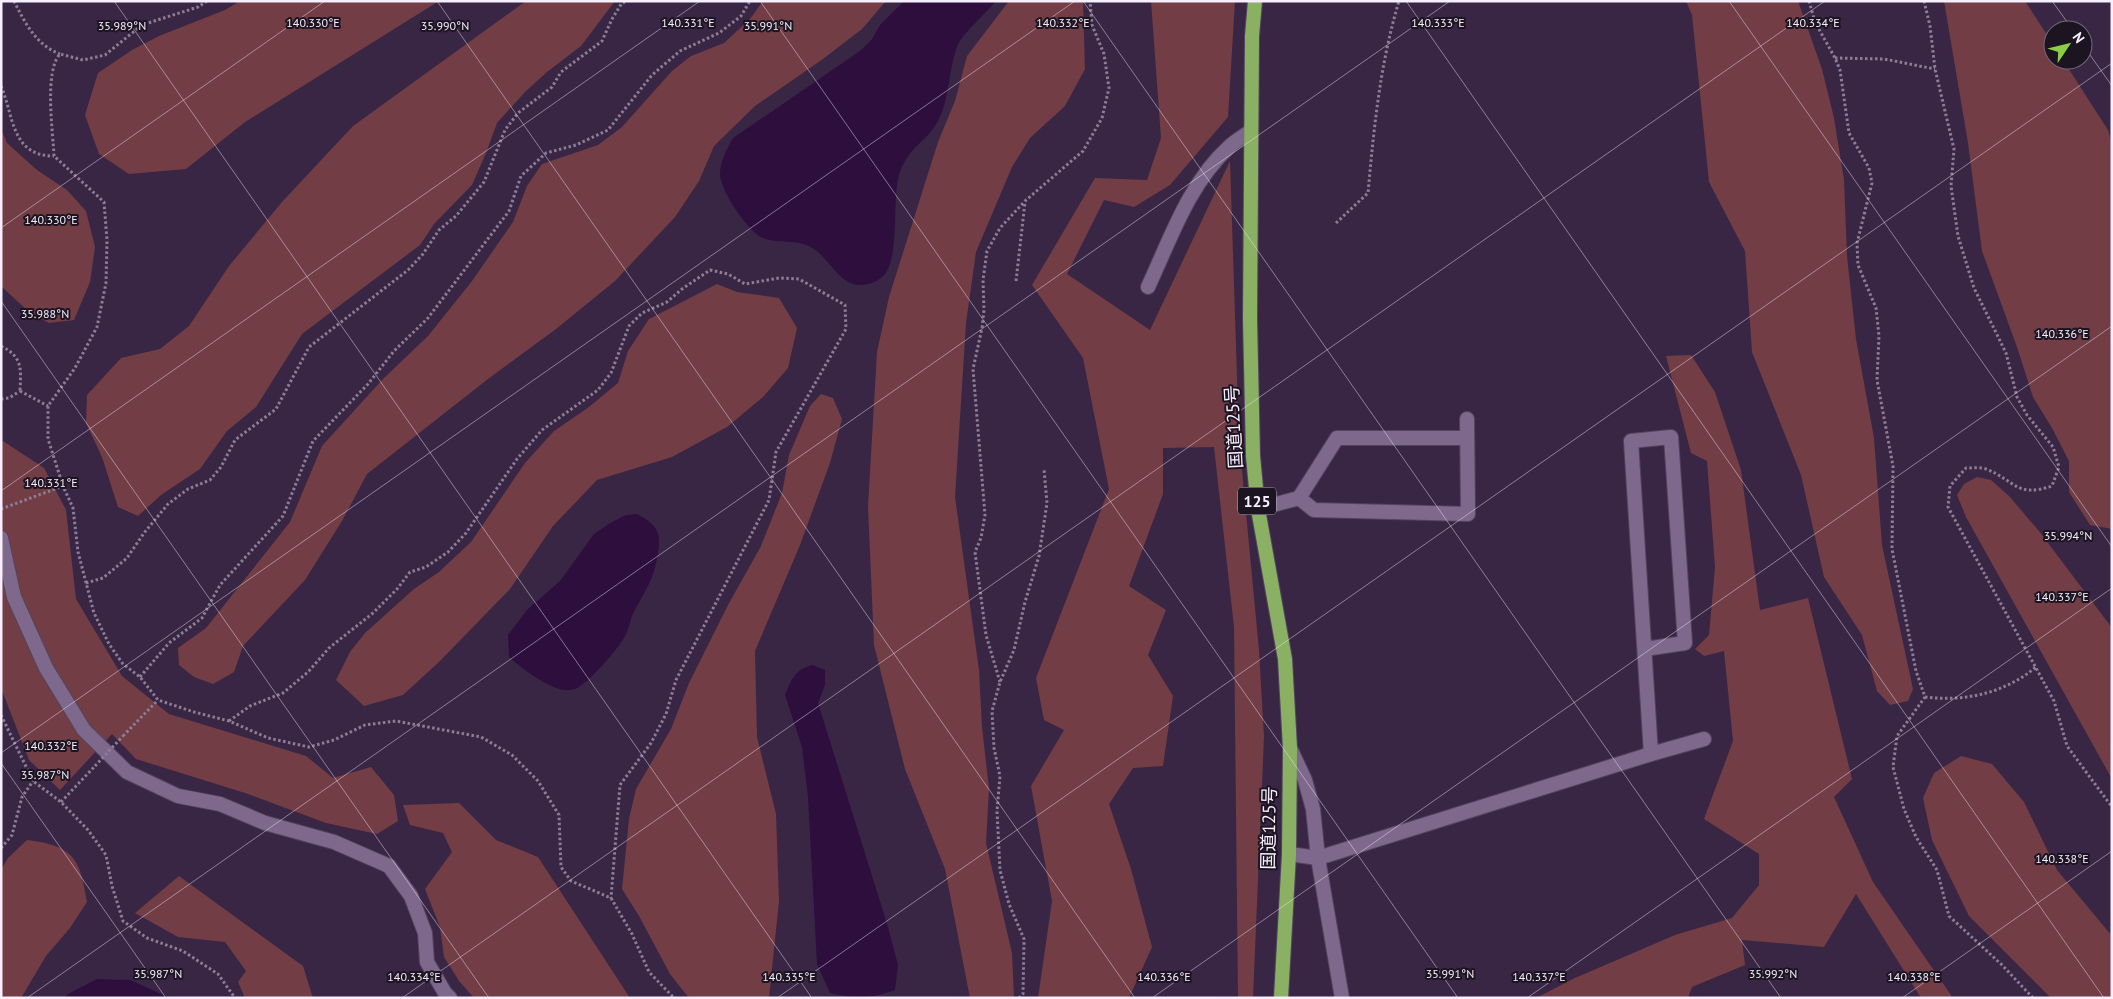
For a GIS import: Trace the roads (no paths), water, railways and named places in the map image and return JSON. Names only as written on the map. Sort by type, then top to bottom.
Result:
[{"type":"highway","name":"国道125号","points":[[1255,1],[1252,36],[1250,410],[1258,509],[1285,660],[1290,748],[1288,854],[1281,998]]},
{"type":"street","points":[[1148,287],[1185,207],[1208,170],[1229,146],[1251,132]]},
{"type":"street","points":[[1299,498],[1314,510],[1468,514],[1467,419]]},
{"type":"street","points":[[1645,649],[1685,643],[1671,437],[1631,441],[1651,754]]},
{"type":"street","points":[[1258,509],[1299,498],[1337,438],[1467,438]]},
{"type":"street","points":[[1,538],[14,597],[46,668],[84,730],[127,772],[178,796],[220,804],[265,823],[334,842],[389,866],[411,896],[424,933],[427,962],[445,993],[450,998]]},
{"type":"street","points":[[1288,854],[1318,858],[1704,739]]},
{"type":"street","points":[[1290,748],[1304,780],[1313,809],[1318,858],[1342,998]]}]
